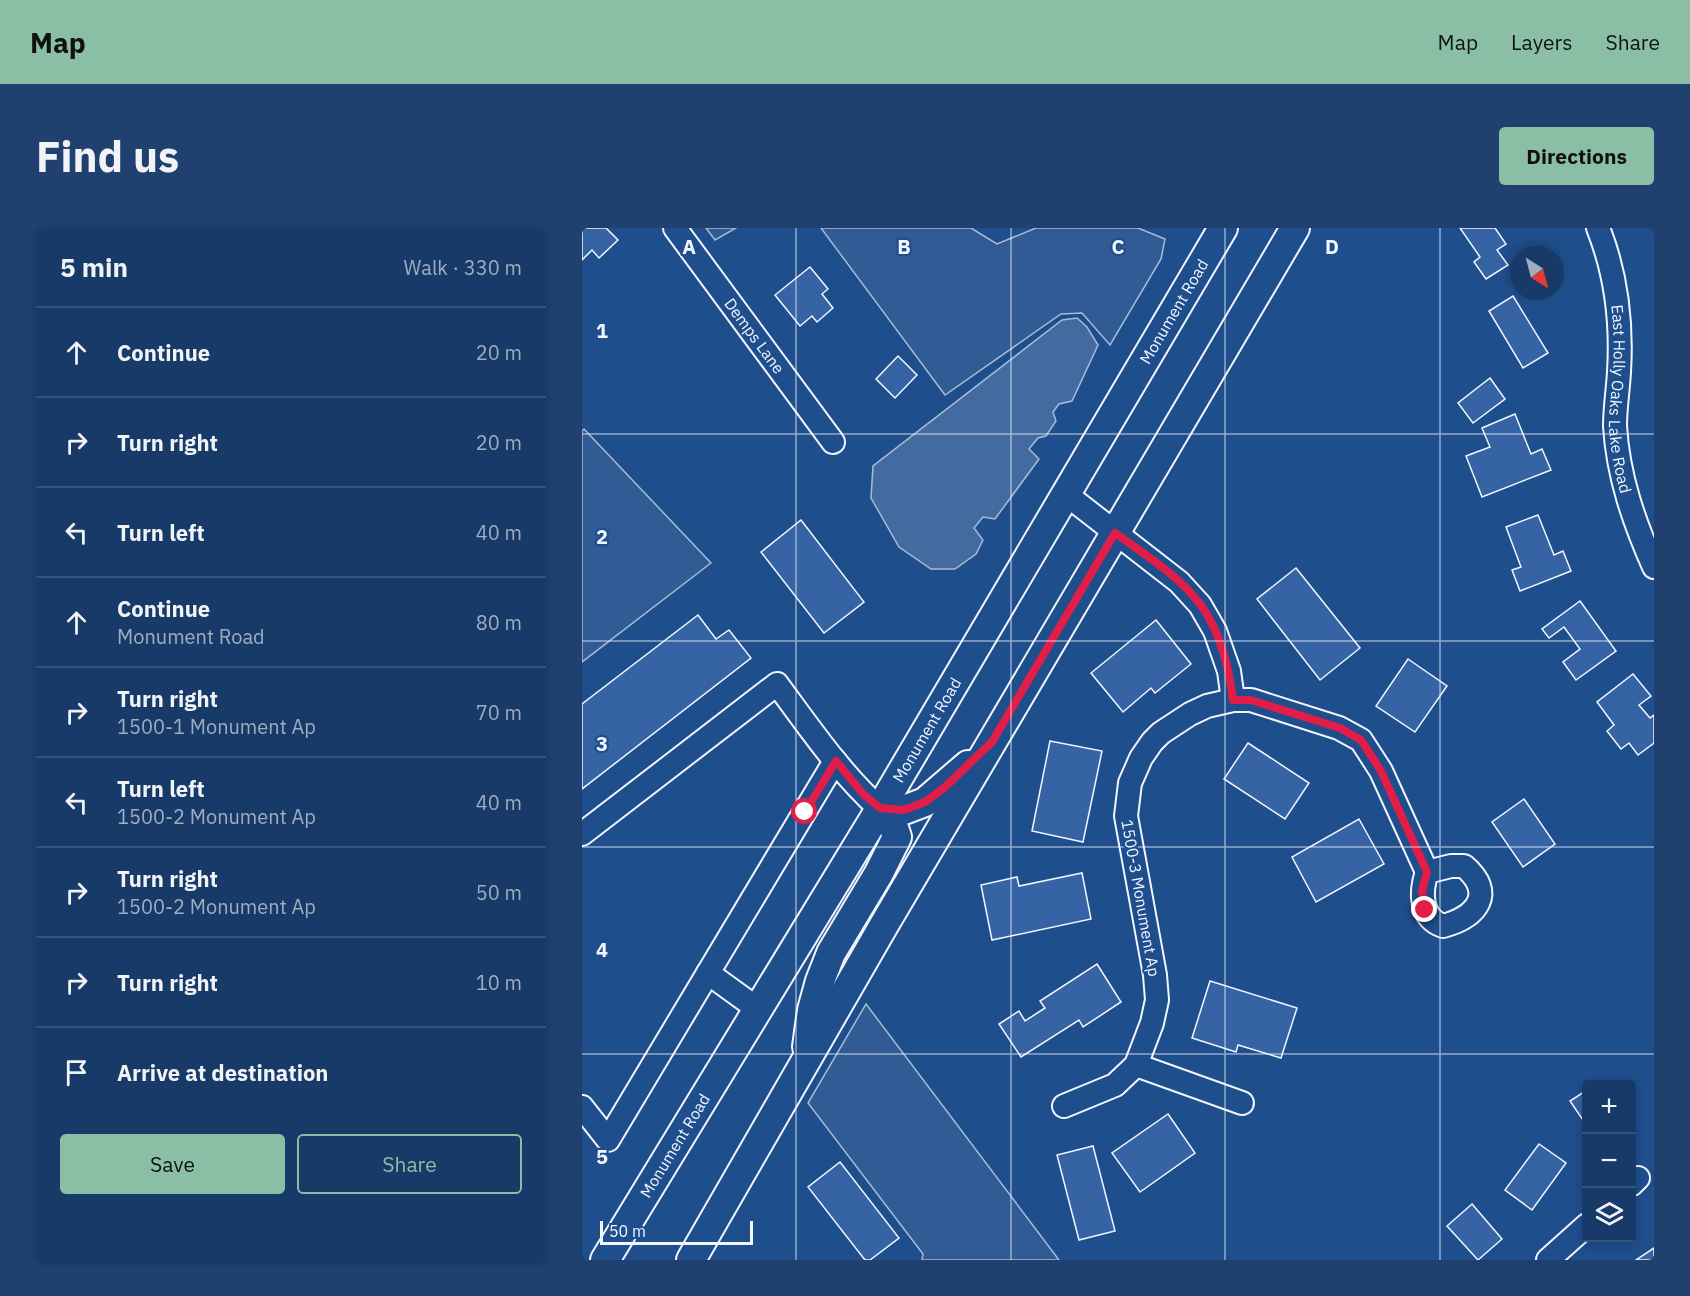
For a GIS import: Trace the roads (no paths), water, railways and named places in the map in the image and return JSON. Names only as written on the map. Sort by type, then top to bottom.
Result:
[{"type":"main road","name":"Monument Road","points":[[605,1259],[759,1010],[1067,495],[1223,228]]},
{"type":"main road","points":[[691,1260],[884,925],[1295,228]]},
{"type":"main road","points":[[880,808],[904,810],[925,802],[944,788],[992,742]]},
{"type":"main road","points":[[805,1064],[812,1010],[831,953],[879,873],[897,837],[892,822],[880,808]]},
{"type":"street","name":"Demps Lane","points":[[675,228],[833,442]]},
{"type":"street","name":"East Holly Oaks Lake Road","points":[[1598,228],[1608,252],[1619,309],[1619,369],[1615,426],[1623,486],[1653,559]]},
{"type":"street","points":[[1067,495],[1179,582],[1200,605],[1215,631],[1229,671],[1233,700],[1251,700],[1340,728],[1361,740],[1381,771],[1427,872]]},
{"type":"street","points":[[582,834],[777,684],[863,794],[880,808]]},
{"type":"street","name":"1500-3 Monument Ap","points":[[1064,1106],[1115,1085],[1136,1065],[1152,1023],[1157,1000],[1155,975],[1126,816],[1130,783],[1141,758],[1161,733],[1190,714],[1208,706],[1233,700]]},
{"type":"street","points":[[582,1107],[608,1140],[836,761]]},
{"type":"street","points":[[708,974],[759,1010]]},
{"type":"street","points":[[1136,1065],[1242,1103]]},
{"type":"street","points":[[1548,1260],[1582,1229]]}]
